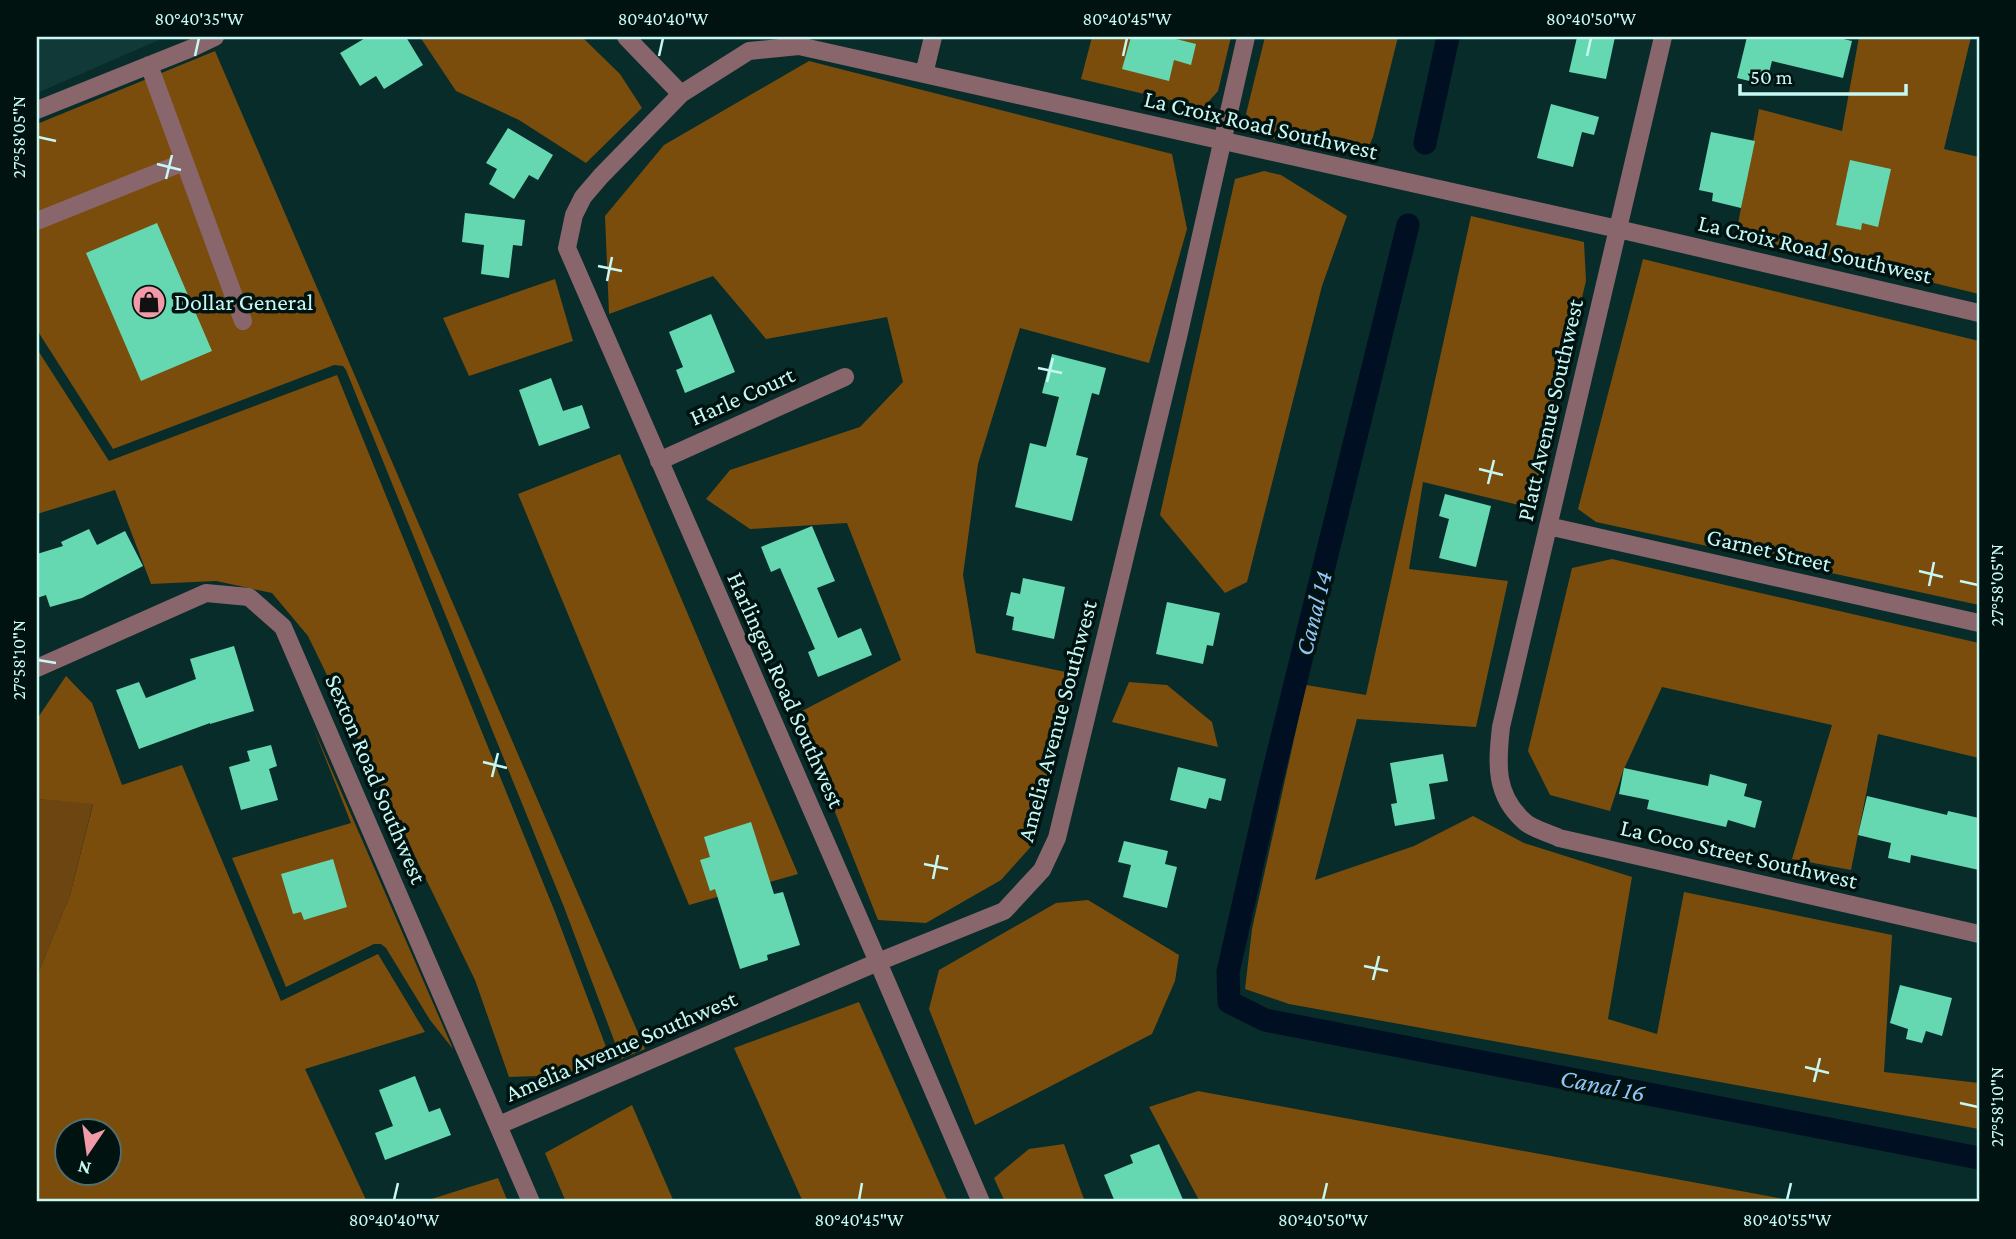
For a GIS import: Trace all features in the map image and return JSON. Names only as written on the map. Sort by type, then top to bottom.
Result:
[{"type":"street","points":[[37,110],[215,37]]},
{"type":"street","points":[[626,37],[681,94]]},
{"type":"street","points":[[923,74],[933,37]]},
{"type":"street","name":"Amelia Avenue Southwest","points":[[499,1125],[878,962],[1004,911],[1042,870],[1057,838],[1178,337],[1246,37]]},
{"type":"street","name":"Platt Avenue Southwest","points":[[1503,795],[1497,760],[1501,726],[1663,37]]},
{"type":"street","name":"La Croix Road Southwest","points":[[583,197],[681,94],[749,51],[799,46],[1618,229],[1979,313]]},
{"type":"street","points":[[149,65],[243,321]]},
{"type":"street","points":[[37,221],[184,162]]},
{"type":"street","name":"Harlingen Road Southwest","points":[[583,197],[574,215],[567,248],[981,1202]]},
{"type":"street","name":"Harle Court","points":[[659,461],[845,377]]},
{"type":"street","name":"Garnet Street","points":[[1548,526],[1979,623]]},
{"type":"street","name":"Sexton Road Southwest","points":[[37,667],[206,593],[249,597],[283,626],[531,1202]]},
{"type":"street","name":"La Coco Street Southwest","points":[[1503,795],[1525,823],[1559,838],[1979,933]]},
{"type":"shaded area","points":[[37,37],[166,37],[37,93]]},
{"type":"shaded area","points":[[420,37],[582,37],[620,74],[642,108],[586,163],[519,120],[456,91]]},
{"type":"shaded area","points":[[1092,37],[1231,37],[1218,91],[1203,108],[1081,79]]},
{"type":"shaded area","points":[[1265,37],[1398,37],[1373,137],[1364,157],[1274,139],[1246,114]]},
{"type":"shaded area","points":[[1859,37],[1971,37],[1944,149],[1979,157],[1979,294],[1736,235],[1759,109],[1842,131]]},
{"type":"shaded area","points":[[215,51],[645,1049],[621,1059],[564,907],[343,366],[334,365],[113,449],[37,330],[37,124]]},
{"type":"shaded area","points":[[809,61],[1172,154],[1187,229],[1149,363],[1020,328],[978,464],[963,575],[976,653],[1075,674],[1036,841],[1001,880],[926,923],[878,920],[796,714],[901,660],[847,523],[750,529],[706,499],[730,470],[860,427],[903,382],[887,317],[766,339],[713,276],[609,314],[605,216],[664,145]]},
{"type":"shaded area","points":[[1264,171],[1281,175],[1347,216],[1322,286],[1247,582],[1225,593],[1160,515],[1235,179]]},
{"type":"shaded area","points":[[1471,216],[1584,242],[1586,281],[1531,508],[1423,482],[1409,569],[1508,581],[1476,727],[1357,719],[1315,880],[1414,846],[1473,816],[1524,843],[1632,877],[1608,1019],[1657,1034],[1684,892],[1892,935],[1884,1072],[1979,1083],[1979,1129],[1289,1004],[1245,989],[1252,929],[1306,685],[1366,695]]},
{"type":"shaded area","points":[[1643,259],[1979,341],[1979,605],[1596,522],[1578,509]]},
{"type":"shaded area","points":[[555,279],[573,341],[469,376],[443,318]]},
{"type":"shaded area","points":[[37,349],[109,461],[337,375],[555,912],[611,1060],[564,1075],[509,1077],[475,980],[308,636],[272,593],[216,581],[151,584],[115,490],[37,514]]},
{"type":"shaded area","points":[[620,454],[798,874],[689,905],[518,494]]},
{"type":"shaded area","points":[[1612,559],[1979,643],[1979,758],[1878,734],[1851,870],[1792,859],[1832,725],[1662,687],[1623,771],[1610,811],[1550,795],[1528,751],[1572,568]]},
{"type":"shaded area","points":[[66,676],[92,703],[122,785],[182,765],[281,1001],[378,954],[425,1032],[305,1069],[367,1202],[37,1202],[37,976],[70,895],[93,804],[37,799],[37,719]]},
{"type":"shaded area","points":[[1129,682],[1167,685],[1212,722],[1218,747],[1112,722]]},
{"type":"shaded area","points":[[313,727],[453,1049],[430,1020],[381,944],[374,944],[286,987],[232,858],[351,823]]},
{"type":"shaded area","points":[[37,799],[93,803],[70,895],[37,976]]},
{"type":"shaded area","points":[[1088,900],[1179,955],[1175,981],[1152,1034],[975,1125],[929,1009],[939,970],[1056,903]]},
{"type":"shaded area","points":[[859,1002],[948,1202],[803,1202],[734,1048]]},
{"type":"shaded area","points":[[1198,1091],[1800,1202],[1200,1202],[1149,1107]]},
{"type":"shaded area","points":[[632,1105],[674,1202],[566,1202],[545,1153]]},
{"type":"shaded area","points":[[1064,1144],[1085,1202],[1005,1202],[994,1178],[1029,1149]]},
{"type":"shaded area","points":[[498,1178],[508,1202],[422,1202]]},
{"type":"building","points":[[367,37],[406,37],[423,65],[384,89],[376,76],[360,86],[340,53]]},
{"type":"building","points":[[1131,37],[1168,37],[1196,44],[1191,65],[1174,60],[1169,81],[1122,69]]},
{"type":"building","points":[[1577,37],[1615,37],[1606,79],[1569,72]]},
{"type":"building","points":[[1747,37],[1835,37],[1852,41],[1843,78],[1772,61],[1766,85],[1737,78]]},
{"type":"building","points":[[1551,104],[1599,117],[1594,135],[1582,132],[1573,167],[1537,158]]},
{"type":"building","points":[[508,128],[553,155],[538,180],[529,175],[514,199],[489,184],[497,169],[486,163]]},
{"type":"building","points":[[1711,132],[1755,141],[1741,208],[1712,201],[1713,193],[1699,190]]},
{"type":"building","points":[[1850,160],[1891,169],[1878,227],[1862,223],[1861,230],[1836,225]]},
{"type":"building","points":[[465,213],[525,220],[522,246],[513,245],[509,278],[481,274],[484,245],[462,242]]},
{"type":"building","name":"Dollar General","points":[[157,223],[212,351],[141,381],[86,253]]},
{"type":"building","points":[[711,314],[735,372],[685,393],[676,370],[683,367],[669,332]]},
{"type":"building","points":[[1052,354],[1106,368],[1099,395],[1092,393],[1076,455],[1088,458],[1072,521],[1015,507],[1030,443],[1046,447],[1059,397],[1042,393]]},
{"type":"building","points":[[551,378],[563,411],[582,405],[590,428],[539,446],[519,390]]},
{"type":"building","points":[[1445,494],[1491,506],[1476,567],[1439,558],[1449,519],[1439,516]]},
{"type":"building","points":[[812,526],[835,581],[817,588],[838,638],[861,628],[872,655],[818,677],[808,652],[815,649],[780,568],[771,572],[761,547]]},
{"type":"building","points":[[89,529],[97,545],[125,531],[143,566],[82,598],[50,607],[46,595],[37,598],[37,554],[63,546],[61,542]]},
{"type":"building","points":[[1023,578],[1065,587],[1054,639],[1012,630],[1014,617],[1006,615],[1011,592],[1020,594]]},
{"type":"building","points":[[1167,602],[1220,613],[1213,646],[1207,645],[1203,664],[1156,654]]},
{"type":"building","points":[[234,646],[254,711],[210,723],[139,749],[116,690],[139,682],[146,698],[196,679],[190,659]]},
{"type":"building","points":[[271,745],[277,766],[269,769],[278,800],[241,810],[229,767],[250,761],[247,751]]},
{"type":"building","points":[[1443,754],[1448,781],[1429,784],[1435,819],[1395,826],[1391,804],[1397,803],[1390,763]]},
{"type":"building","points":[[1178,767],[1226,779],[1221,801],[1209,798],[1206,809],[1170,800]]},
{"type":"building","points":[[1624,768],[1708,786],[1710,774],[1747,784],[1744,796],[1762,801],[1755,828],[1728,820],[1726,827],[1647,809],[1649,800],[1619,794]]},
{"type":"building","points":[[1867,796],[1947,815],[1948,811],[1979,818],[1979,870],[1911,855],[1910,863],[1888,858],[1891,843],[1858,835]]},
{"type":"building","points":[[751,822],[774,894],[783,892],[800,945],[767,955],[768,960],[740,969],[715,889],[710,891],[700,860],[710,857],[704,837]]},
{"type":"building","points":[[1124,841],[1168,851],[1165,864],[1177,867],[1167,908],[1123,897],[1131,865],[1118,862]]},
{"type":"building","points":[[333,859],[347,907],[304,920],[301,912],[293,914],[281,874]]},
{"type":"building","points":[[1900,985],[1952,998],[1942,1036],[1926,1031],[1922,1043],[1906,1039],[1908,1029],[1890,1023]]},
{"type":"building","points":[[415,1076],[429,1112],[440,1108],[451,1135],[385,1160],[375,1133],[393,1126],[379,1090]]},
{"type":"building","points":[[1159,1144],[1184,1202],[1115,1202],[1104,1175],[1133,1163],[1130,1155]]},
{"type":"waterway","name":"Canal 14","points":[[1425,143],[1448,37]]},
{"type":"waterway","name":"Canal 14","points":[[1408,225],[1270,786],[1228,972],[1229,1002],[1265,1020],[1979,1158]]},
{"type":"place","name":"Dollar General","points":[[149,302]]},
{"type":"water label","name":"Canal 16","points":[[1603,1085]]}]
